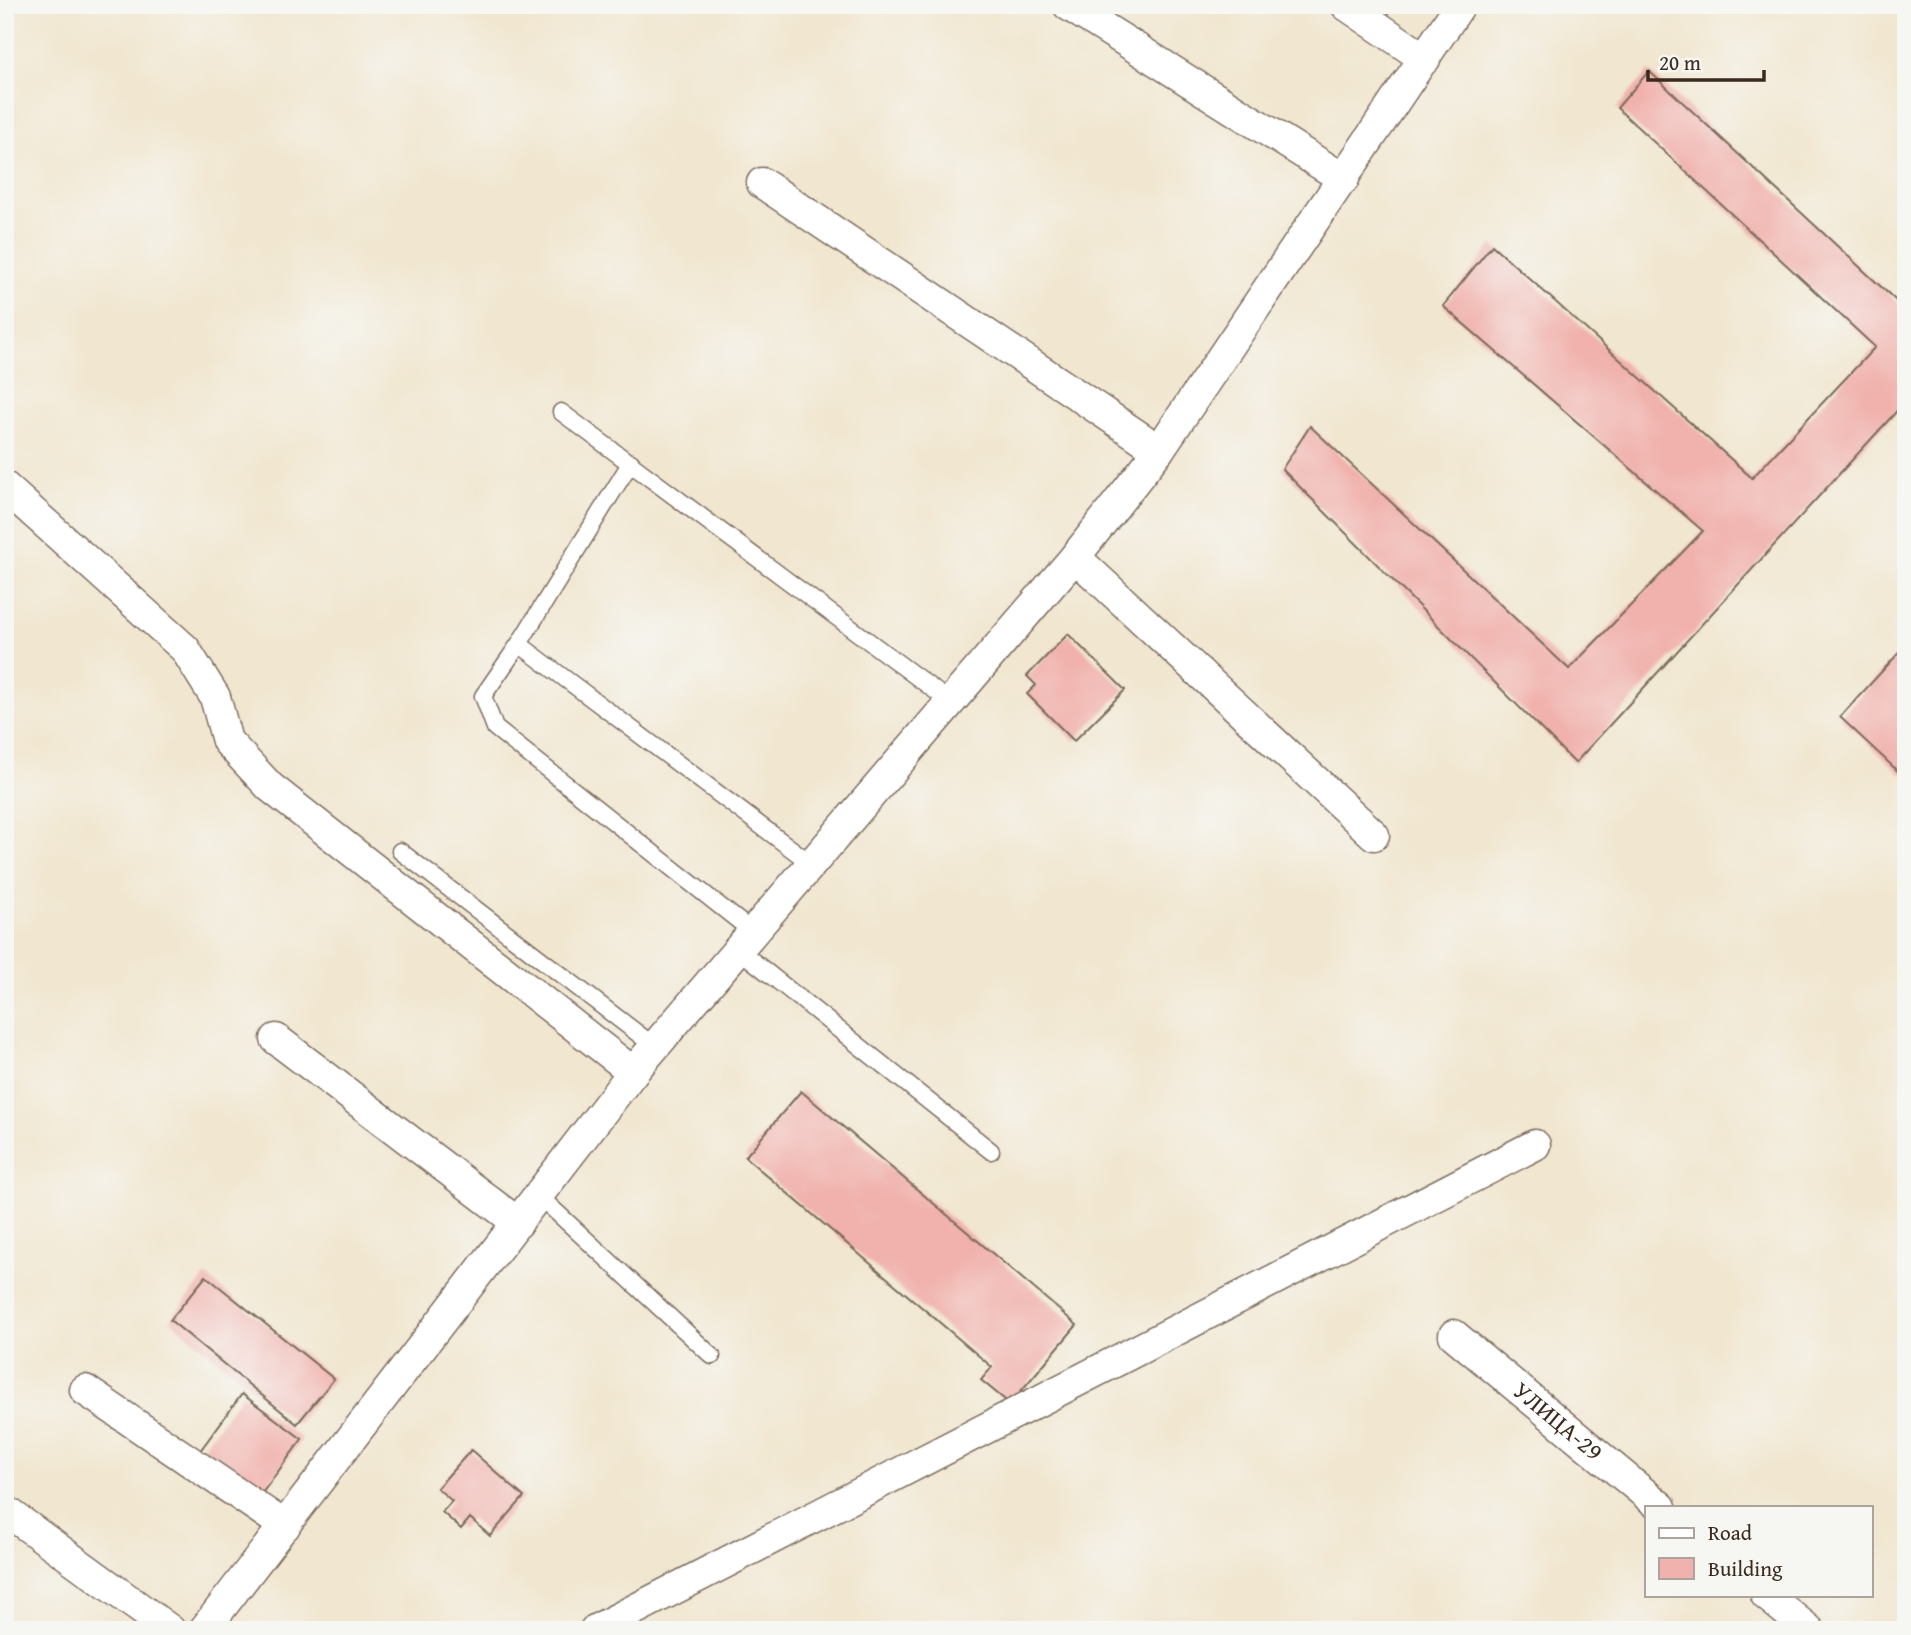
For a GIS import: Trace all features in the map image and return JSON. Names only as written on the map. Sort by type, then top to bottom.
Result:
[{"type":"street","points":[[1068,5],[1344,178]]},
{"type":"street","points":[[1346,5],[1425,59]]},
{"type":"street","points":[[204,1630],[654,1046],[813,865],[949,701],[1075,558],[1159,450],[1460,5]]},
{"type":"street","points":[[762,183],[1159,450]]},
{"type":"street","points":[[5,486],[185,649],[215,697],[228,741],[270,787],[633,1072]]},
{"type":"street","points":[[1075,558],[1374,835]]},
{"type":"street","points":[[276,1039],[518,1223]]},
{"type":"street","points":[[595,1630],[1535,1145]]},
{"type":"street","name":"УЛИЦА-29","points":[[1454,1335],[1660,1506]]},
{"type":"street","points":[[85,1390],[285,1526]]},
{"type":"street","points":[[5,1510],[170,1630]]},
{"type":"street","points":[[1767,1596],[1808,1630]]},
{"type":"lane","points":[[561,412],[949,701]]},
{"type":"lane","points":[[631,462],[519,644],[483,696],[495,728],[991,1151]]},
{"type":"lane","points":[[519,644],[813,865]]},
{"type":"lane","points":[[400,851],[654,1046]]},
{"type":"lane","points":[[539,1196],[712,1356]]},
{"type":"building","points":[[1649,71],[1906,310],[1906,401],[1575,763],[1282,469],[1310,426],[1569,669],[1703,531],[1443,306],[1492,245],[1752,478],[1875,347],[1617,108]]},
{"type":"building","points":[[1068,634],[1125,690],[1074,741],[1027,694],[1036,685],[1027,676]]},
{"type":"building","points":[[1906,645],[1906,771],[1902,775],[1840,717]]},
{"type":"building","points":[[801,1091],[1077,1325],[1010,1404],[981,1380],[992,1367],[745,1157]]},
{"type":"building","points":[[206,1276],[334,1379],[297,1424],[170,1320]]},
{"type":"building","points":[[242,1394],[302,1439],[254,1504],[194,1459]]},
{"type":"building","points":[[471,1450],[524,1497],[490,1536],[470,1518],[461,1529],[442,1512],[452,1501],[437,1488]]}]
